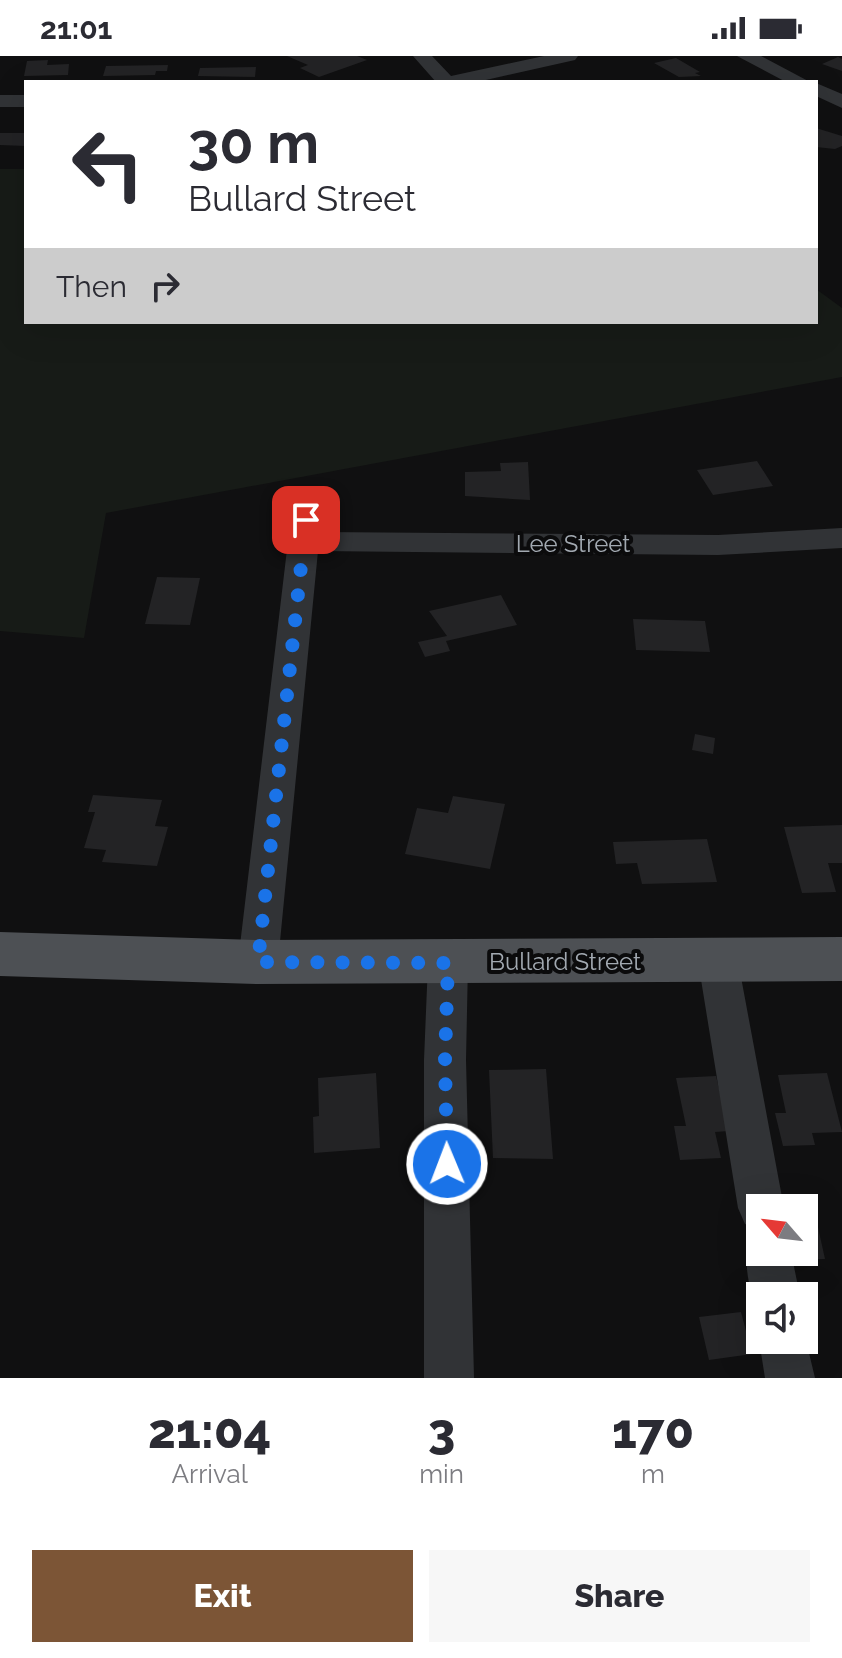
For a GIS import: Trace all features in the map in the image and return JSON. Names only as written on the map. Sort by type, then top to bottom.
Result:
[{"type":"main road","name":"Bullard Street","points":[[0,954],[258,962],[842,959]]},
{"type":"street","points":[[422,56],[447,80]]},
{"type":"street","points":[[458,80],[569,56]]},
{"type":"street","points":[[746,56],[797,80]]},
{"type":"street","points":[[818,90],[842,102]]},
{"type":"street","points":[[0,101],[24,101]]},
{"type":"street","name":"Lee Street","points":[[258,962],[304,530],[718,545],[842,538]]},
{"type":"street","points":[[718,961],[759,1194]]},
{"type":"street","points":[[448,963],[445,1060],[449,1378]]},
{"type":"street","points":[[786,1354],[790,1378]]},
{"type":"shaded area","points":[[0,169],[24,169],[24,324],[818,324],[818,290],[842,308],[842,377],[106,513],[84,638],[0,631]]},
{"type":"building","points":[[287,56],[357,56],[367,60],[319,77],[300,68],[308,65]]},
{"type":"building","points":[[838,57],[842,59],[842,71],[822,64]]},
{"type":"building","points":[[676,58],[700,72],[695,73],[701,76],[679,77],[654,63]]},
{"type":"building","points":[[48,60],[47,65],[69,64],[68,75],[24,76],[27,61]]},
{"type":"building","points":[[168,65],[167,71],[156,71],[155,75],[103,76],[106,66]]},
{"type":"building","points":[[256,67],[255,77],[198,76],[200,68]]},
{"type":"building","points":[[818,129],[842,136],[842,146],[835,149],[818,147]]},
{"type":"building","points":[[0,133],[24,133],[24,146],[0,145]]},
{"type":"building","points":[[757,461],[773,486],[713,495],[697,470]]},
{"type":"building","points":[[528,462],[530,500],[465,496],[465,472],[501,471],[500,463]]},
{"type":"building","points":[[157,577],[200,578],[190,625],[145,624]]},
{"type":"building","points":[[501,595],[517,625],[446,641],[450,651],[425,657],[418,642],[447,636],[429,611]]},
{"type":"building","points":[[633,619],[705,621],[710,652],[636,650]]},
{"type":"building","points":[[695,734],[715,738],[713,754],[692,750]]},
{"type":"building","points":[[93,795],[162,800],[155,826],[168,827],[157,866],[102,862],[106,850],[84,848],[95,812],[88,812]]},
{"type":"building","points":[[453,796],[505,804],[490,869],[405,854],[417,808],[448,813]]},
{"type":"building","points":[[842,825],[842,863],[828,863],[836,892],[802,893],[784,827]]},
{"type":"building","points":[[707,839],[717,882],[642,884],[637,863],[616,864],[613,842]]},
{"type":"building","points":[[546,1069],[553,1159],[493,1158],[489,1070]]},
{"type":"building","points":[[376,1073],[380,1148],[314,1153],[313,1117],[319,1116],[318,1078]]},
{"type":"building","points":[[827,1073],[842,1132],[812,1133],[815,1145],[783,1146],[775,1113],[786,1113],[778,1075]]},
{"type":"building","points":[[716,1076],[729,1131],[715,1132],[721,1158],[680,1160],[674,1126],[686,1126],[676,1078]]},
{"type":"building","points":[[818,1227],[825,1259],[818,1259]]},
{"type":"building","points":[[741,1312],[746,1331],[746,1354],[752,1354],[709,1360],[699,1317]]},
{"type":"route","points":[[306,520],[258,962],[448,963],[445,1060],[447,1164]]}]
